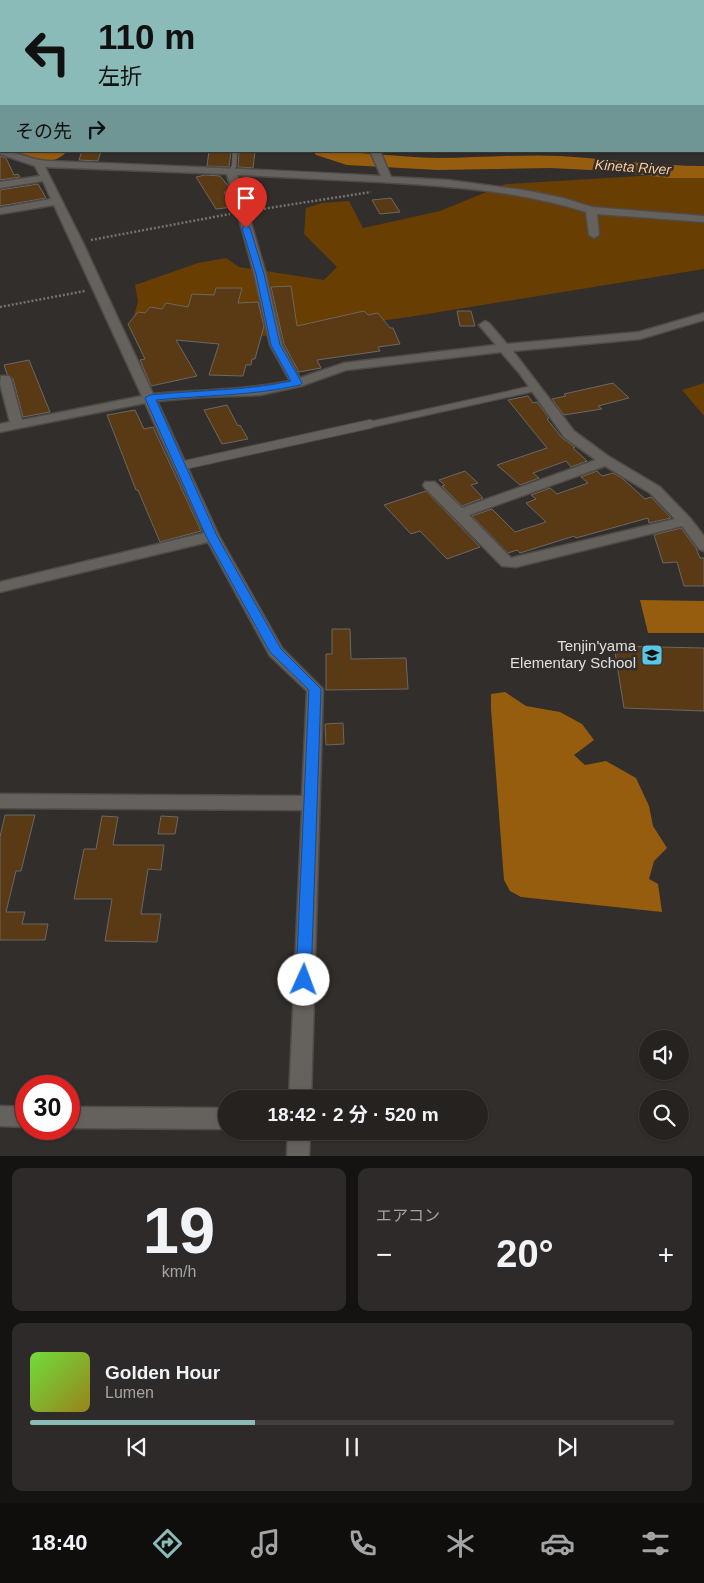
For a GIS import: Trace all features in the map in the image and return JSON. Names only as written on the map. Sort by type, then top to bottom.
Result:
[{"type":"street","points":[[4,152],[39,164],[447,183],[524,193],[559,200],[591,210],[704,219]]},
{"type":"street","points":[[377,156],[387,180]]},
{"type":"street","points":[[39,164],[78,243],[212,536],[276,652],[315,689],[309,802],[300,1090]]},
{"type":"street","points":[[231,172],[260,274],[276,345],[297,383]]},
{"type":"street","points":[[0,186],[46,178]]},
{"type":"street","points":[[0,211],[58,201]]},
{"type":"street","points":[[591,210],[594,235]]},
{"type":"street","points":[[0,428],[150,398],[203,393],[260,391],[297,383],[344,367],[503,348],[640,335],[704,316]]},
{"type":"street","points":[[485,325],[524,371],[569,434],[654,490],[685,521],[704,546]]},
{"type":"street","points":[[5,379],[17,424]]},
{"type":"street","points":[[460,514],[606,460]]},
{"type":"street","points":[[430,485],[507,563],[685,521]]},
{"type":"street","points":[[0,587],[212,536]]},
{"type":"street","points":[[0,801],[309,802]]},
{"type":"street","points":[[0,1116],[15,1117]]},
{"type":"street","points":[[80,1117],[218,1119]]},
{"type":"street","points":[[298,1156],[299,1140]]},
{"type":"lane","points":[[231,172],[234,166],[235,152]]},
{"type":"lane","points":[[180,466],[536,388]]},
{"type":"path","points":[[78,243],[241,212],[377,191]]},
{"type":"path","points":[[0,307],[98,289]]},
{"type":"shaded area","points":[[704,172],[704,269],[409,317],[276,335],[233,338],[132,322],[138,302],[135,285],[198,263],[226,258],[239,267],[324,280],[337,267],[304,234],[306,208],[322,203],[349,201],[363,228],[440,211],[506,184]]},
{"type":"shaded area","points":[[704,383],[704,416],[682,390]]},
{"type":"shaded area","points":[[640,600],[704,601],[704,633],[648,633]]},
{"type":"shaded area","points":[[505,692],[526,706],[560,712],[582,724],[594,740],[574,755],[585,765],[606,761],[636,778],[649,806],[653,826],[667,848],[654,861],[649,879],[658,884],[662,912],[521,897],[510,891],[504,880],[491,709],[491,694]]},
{"type":"building","points":[[82,152],[101,152],[98,161],[79,160]]},
{"type":"building","points":[[209,152],[231,152],[229,167],[207,166]]},
{"type":"building","points":[[239,152],[255,152],[253,168],[238,167]]},
{"type":"building","points":[[0,156],[6,158],[14,175],[18,174],[20,177],[0,180]]},
{"type":"building","points":[[205,175],[220,176],[229,187],[230,192],[224,192],[233,207],[216,209],[196,177]]},
{"type":"building","points":[[38,184],[46,198],[0,206],[0,190]]},
{"type":"building","points":[[391,198],[400,212],[380,214],[372,200]]},
{"type":"building","points":[[291,286],[297,326],[364,311],[368,315],[378,313],[390,328],[393,328],[400,344],[378,347],[380,351],[317,360],[321,368],[299,372],[284,344],[271,287]]},
{"type":"building","points":[[216,288],[242,288],[238,303],[258,302],[264,326],[255,359],[252,359],[251,365],[246,365],[243,376],[209,375],[219,344],[176,340],[197,376],[151,386],[140,360],[145,359],[128,324],[138,312],[145,313],[150,307],[162,309],[166,303],[188,307],[192,294],[214,295]]},
{"type":"building","points":[[457,311],[471,311],[475,326],[460,326]]},
{"type":"building","points":[[29,360],[50,412],[23,417],[13,379],[7,374],[4,365]]},
{"type":"building","points":[[613,383],[629,398],[598,406],[602,409],[564,415],[552,399],[566,396],[564,394]]},
{"type":"building","points":[[528,396],[533,403],[537,402],[562,438],[575,447],[573,448],[587,461],[571,467],[566,461],[533,473],[539,478],[520,485],[497,465],[547,448],[508,400]]},
{"type":"building","points":[[227,405],[238,426],[240,425],[248,439],[222,444],[204,410]]},
{"type":"building","points":[[135,410],[144,429],[153,427],[201,531],[160,542],[138,490],[136,490],[107,415]]},
{"type":"building","points":[[465,471],[478,483],[471,485],[483,498],[462,506],[442,486],[445,485],[439,480]]},
{"type":"building","points":[[597,471],[602,476],[613,473],[622,478],[645,499],[651,497],[671,518],[649,523],[648,518],[576,538],[574,536],[520,553],[517,550],[508,553],[472,516],[492,509],[515,532],[546,522],[526,503],[536,499],[531,495],[550,488],[557,494],[588,483],[581,477]]},
{"type":"building","points":[[426,491],[480,547],[447,559],[420,531],[411,534],[384,505]]},
{"type":"building","points":[[681,528],[696,548],[700,558],[704,558],[704,586],[684,586],[677,562],[663,563],[654,535]]},
{"type":"building","points":[[332,629],[350,629],[351,659],[406,658],[408,689],[326,690],[326,654],[332,654]]},
{"type":"building","points":[[614,646],[704,648],[704,711],[624,708]]},
{"type":"building","points":[[343,723],[344,744],[326,745],[325,724]]},
{"type":"building","points":[[5,815],[35,815],[21,871],[16,871],[6,912],[25,912],[22,924],[48,924],[45,940],[0,940],[0,837]]},
{"type":"building","points":[[102,816],[118,817],[113,845],[164,845],[161,870],[148,869],[141,914],[161,914],[157,942],[105,941],[112,899],[74,899],[84,849],[96,849]]},
{"type":"building","points":[[161,816],[178,817],[175,834],[158,834]]},
{"type":"waterway","name":"Kineta River","points":[[30,152],[43,155],[55,152]]},
{"type":"waterway","name":"Kineta River","points":[[326,152],[347,159],[438,164],[551,162],[609,165],[668,172],[704,172]]},
{"type":"place","name":"Tenjin'yama Elementary School","points":[[652,655]]},
{"type":"route","points":[[246,228],[260,274],[276,345],[297,383],[260,391],[203,393],[150,398],[212,536],[276,652],[315,689],[309,802],[304,980]]}]
